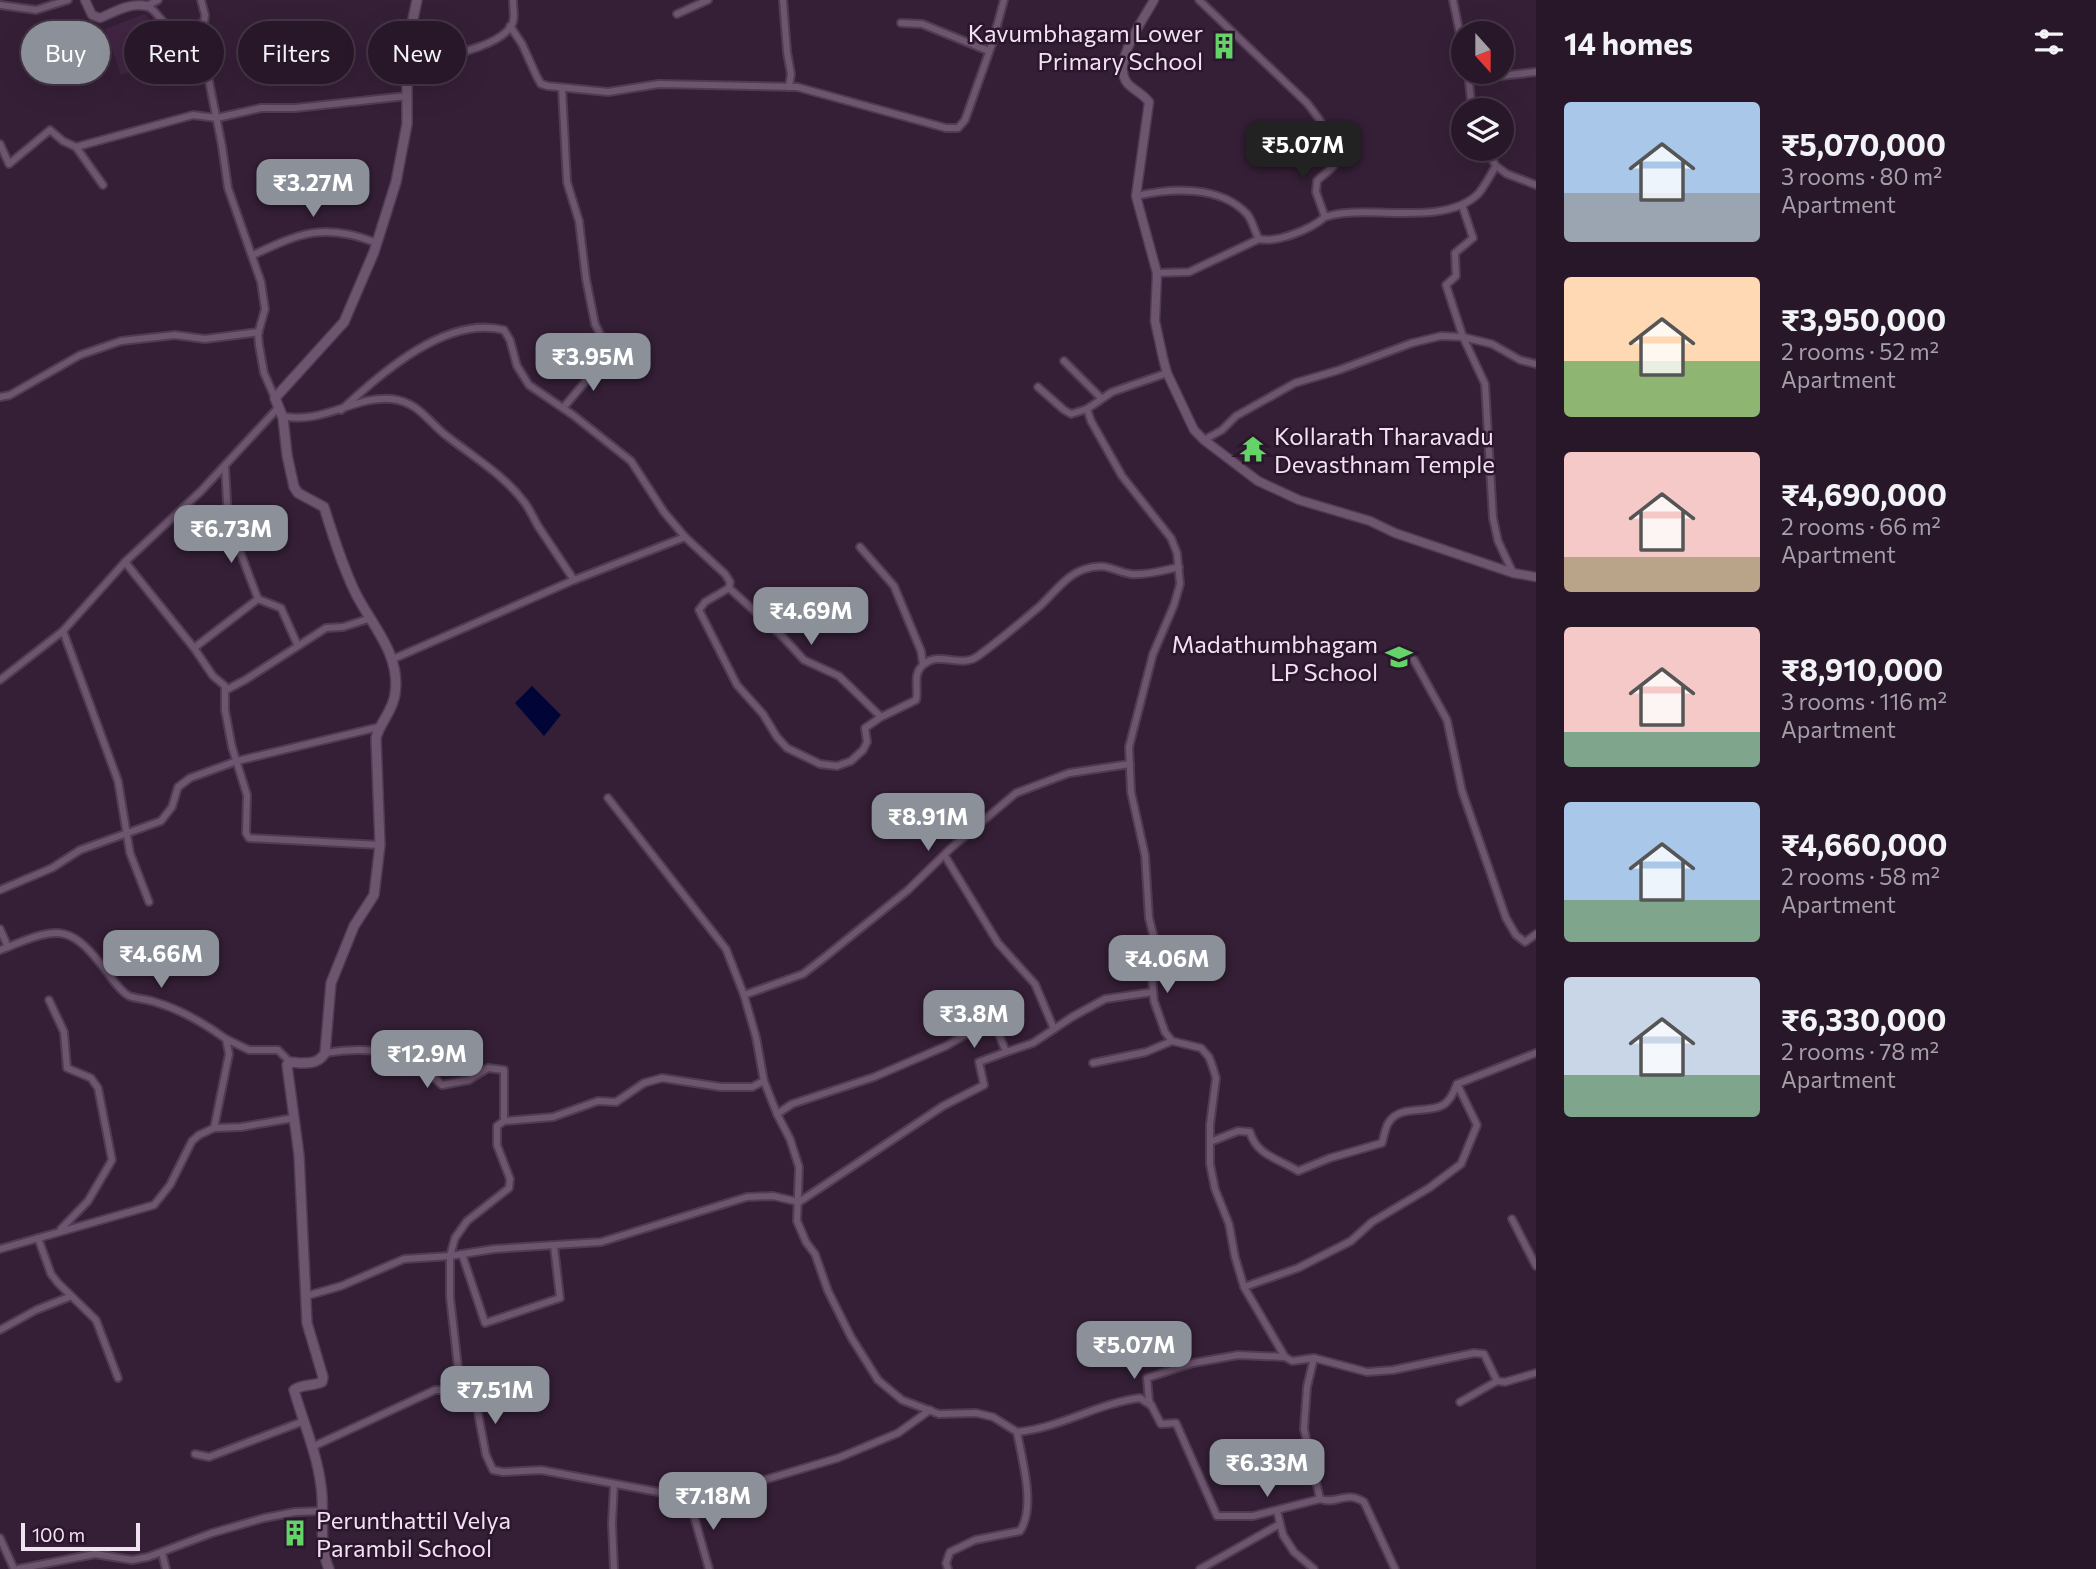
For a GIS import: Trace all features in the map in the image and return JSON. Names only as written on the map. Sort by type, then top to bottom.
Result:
[{"type":"main road","points":[[413,21],[417,0]]},
{"type":"main road","points":[[329,1569],[321,1511],[322,1490],[294,1390],[297,1387],[316,1385],[322,1382],[323,1377],[307,1323],[299,1155],[287,1065],[290,1062],[316,1063],[325,1053],[331,983],[354,926],[374,895],[380,845],[376,738],[396,693],[393,659],[356,594],[324,507],[298,493],[294,487],[275,398],[344,322],[377,243],[396,182],[407,124],[407,84]]},
{"type":"street","points":[[0,5],[36,10],[68,0]]},
{"type":"street","points":[[85,0],[92,15],[100,18],[121,7],[135,4],[147,6],[162,21]]},
{"type":"street","points":[[147,6],[158,0]]},
{"type":"street","points":[[201,0],[204,21]]},
{"type":"street","points":[[466,52],[507,31],[513,22],[513,0]]},
{"type":"street","points":[[677,13],[708,0]]},
{"type":"street","points":[[783,0],[791,75],[789,87]]},
{"type":"street","points":[[510,26],[541,84],[608,92],[659,84],[789,87],[824,93],[947,128],[958,128],[965,120],[1004,0]]},
{"type":"street","points":[[1154,0],[1123,60],[1123,72],[1128,84],[1142,93],[1149,102],[1136,195],[1157,273],[1155,321],[1167,373],[1194,430],[1203,440],[1258,481],[1299,500],[1370,521],[1395,533],[1513,573],[1536,576]]},
{"type":"street","points":[[1199,0],[1307,103],[1321,122],[1337,155],[1336,163],[1317,181],[1316,192],[1325,216]]},
{"type":"street","points":[[1453,0],[1457,21]]},
{"type":"street","points":[[901,23],[922,24],[989,51]]},
{"type":"street","points":[[1514,74],[1536,72]]},
{"type":"street","points":[[210,84],[228,188],[261,282],[265,309],[259,331],[261,359],[275,398]]},
{"type":"street","points":[[562,88],[567,183],[579,221],[595,324],[601,336],[614,345]]},
{"type":"street","points":[[76,146],[193,115],[217,118],[261,108],[295,108],[407,96]]},
{"type":"street","points":[[0,144],[9,164],[50,130],[63,141],[76,146],[103,185]]},
{"type":"street","points":[[1493,161],[1507,174],[1536,185]]},
{"type":"street","points":[[1157,273],[1189,272],[1259,239],[1269,240],[1292,234],[1325,216],[1339,212],[1400,214],[1462,205],[1480,191],[1496,166]]},
{"type":"street","points":[[1136,195],[1198,191],[1223,198],[1249,216],[1259,239]]},
{"type":"street","points":[[1462,205],[1473,238],[1455,253],[1456,276],[1446,285],[1463,337],[1485,384],[1493,518],[1498,541],[1513,573]]},
{"type":"street","points":[[253,255],[296,235],[317,232],[353,233],[377,243]]},
{"type":"street","points":[[341,410],[413,352],[457,333],[490,327],[504,330],[510,340],[517,366],[529,384],[631,461],[664,512],[685,537],[728,578],[729,588],[781,635],[804,660],[839,676],[881,717]]},
{"type":"street","points":[[0,397],[10,395],[80,355],[121,341],[175,335],[205,340],[259,331]]},
{"type":"street","points":[[1203,440],[1222,429],[1236,416],[1295,383],[1412,343],[1441,337],[1463,337],[1492,344],[1520,360],[1536,364]]},
{"type":"street","points":[[1064,361],[1101,398]]},
{"type":"street","points":[[563,408],[591,375],[595,362]]},
{"type":"street","points":[[1038,387],[1071,414],[1087,409],[1101,398],[1122,388],[1167,373]]},
{"type":"street","points":[[0,680],[63,631],[125,562],[280,412],[307,417],[391,399],[406,403],[427,415],[447,437],[483,461],[525,503],[574,580]]},
{"type":"street","points":[[1087,409],[1122,476],[1171,538],[1179,567],[1180,584],[1153,654],[1129,747],[1131,792],[1144,855],[1149,918],[1154,942],[1153,992],[1165,1032],[1172,1041]]},
{"type":"street","points":[[225,466],[228,520],[258,599],[281,608],[298,646]]},
{"type":"street","points":[[393,659],[574,580],[685,537]]},
{"type":"street","points":[[860,547],[894,586],[921,651],[923,664]]},
{"type":"street","points":[[125,562],[213,676],[223,683],[232,747],[247,795],[246,833],[249,838],[380,845]]},
{"type":"street","points":[[729,588],[705,602],[699,610],[737,685],[763,714],[787,748],[820,764],[837,766],[851,761],[863,750],[867,742],[866,728],[881,717],[916,700],[916,680],[918,670],[923,664],[937,658],[962,663],[976,657],[1040,606],[1067,579],[1085,569],[1111,566],[1132,574],[1179,567]]},
{"type":"street","points":[[194,648],[258,599]]},
{"type":"street","points":[[226,690],[326,628],[343,627],[371,618]]},
{"type":"street","points":[[63,631],[118,781],[130,853],[149,902]]},
{"type":"street","points":[[1414,660],[1447,720],[1462,791],[1506,918],[1516,935],[1525,942],[1536,934]]},
{"type":"street","points":[[0,890],[52,868],[80,850],[161,821],[172,807],[178,787],[190,778],[237,761],[379,727]]},
{"type":"street","points":[[744,995],[803,974],[908,890],[1016,793],[1069,773],[1130,764]]},
{"type":"street","points":[[608,798],[726,949],[744,995],[756,1037],[764,1081],[776,1114],[790,1139],[799,1167],[797,1221],[806,1242],[815,1254],[828,1291],[851,1337],[878,1380],[902,1400],[939,1413],[976,1413],[993,1417],[1017,1432],[1049,1426],[1122,1400],[1140,1398],[1152,1406]]},
{"type":"street","points":[[945,856],[998,943],[1035,984],[1055,1030]]},
{"type":"street","points":[[0,929],[8,947]]},
{"type":"street","points":[[0,950],[34,936],[57,932],[72,936],[87,946],[128,996],[183,1011],[249,1050],[278,1050],[290,1062]]},
{"type":"street","points":[[306,1297],[341,1286],[404,1259],[494,1249],[601,1242],[747,1197],[773,1196],[799,1202],[943,1106],[984,1085],[979,1062],[1033,1044],[1072,1017],[1105,999],[1153,992]]},
{"type":"street","points":[[49,1000],[64,1032],[67,1068],[91,1078],[98,1088],[112,1160],[88,1201],[60,1230]]},
{"type":"street","points":[[776,1114],[792,1104],[854,1084],[934,1051],[982,1025],[996,1027],[1006,1052]]},
{"type":"street","points":[[214,1128],[229,1054],[226,1039],[223,1037]]},
{"type":"street","points":[[1093,1063],[1146,1052],[1172,1041],[1201,1048],[1209,1057],[1216,1078],[1210,1142],[1210,1164],[1215,1189],[1229,1224],[1244,1287],[1285,1357]]},
{"type":"street","points":[[325,1053],[353,1050],[391,1052],[424,1068],[442,1085],[469,1080],[488,1068],[504,1070],[504,1121]]},
{"type":"street","points":[[1210,1142],[1238,1131],[1250,1132],[1252,1142],[1258,1149],[1298,1171],[1330,1158],[1382,1143],[1388,1122],[1395,1116],[1408,1111],[1442,1106],[1451,1097],[1457,1084],[1536,1053]]},
{"type":"street","points":[[709,1569],[690,1502],[680,1496],[541,1470],[493,1470],[486,1455],[477,1408],[458,1367],[450,1297],[450,1256],[455,1238],[467,1220],[509,1188],[510,1180],[497,1145],[497,1126],[504,1121],[553,1117],[598,1101],[616,1102],[644,1083],[662,1078],[721,1087],[752,1087],[764,1081]]},
{"type":"street","points":[[1244,1287],[1298,1268],[1351,1241],[1372,1222],[1429,1188],[1461,1164],[1477,1125],[1457,1084]]},
{"type":"street","points":[[0,1249],[154,1205],[180,1168],[192,1141],[214,1128],[241,1127],[294,1118]]},
{"type":"street","points":[[1512,1219],[1536,1266]]},
{"type":"street","points":[[38,1238],[51,1274],[69,1297],[96,1320],[118,1378]]},
{"type":"street","points":[[462,1254],[485,1323],[560,1298],[554,1246]]},
{"type":"street","points":[[0,1330],[36,1310],[69,1297]]},
{"type":"street","points":[[1395,1569],[1364,1502],[1355,1496],[1343,1496],[1326,1502],[1320,1499],[1253,1516],[1217,1516],[1176,1423],[1161,1424],[1152,1406],[1147,1378],[1193,1363],[1238,1355],[1285,1357],[1292,1361],[1314,1358],[1367,1372],[1393,1370],[1474,1353],[1484,1354],[1497,1381]]},
{"type":"street","points":[[1314,1358],[1307,1387],[1304,1429],[1320,1499]]},
{"type":"street","points":[[1460,1402],[1497,1381],[1505,1382],[1536,1373]]},
{"type":"street","points":[[312,1447],[435,1390],[460,1390],[470,1396]]},
{"type":"street","points":[[690,1502],[838,1458],[898,1433],[930,1410]]},
{"type":"street","points":[[195,1454],[209,1457],[304,1421]]},
{"type":"street","points":[[948,1569],[946,1563],[950,1552],[975,1540],[1020,1531],[1026,1523],[1029,1507],[1017,1432]]},
{"type":"street","points":[[614,1485],[614,1569]]},
{"type":"street","points":[[0,1538],[16,1569],[95,1555],[132,1560],[162,1553],[212,1533],[264,1518],[295,1512],[321,1511]]},
{"type":"street","points":[[1277,1511],[1283,1535],[1294,1552],[1314,1569]]},
{"type":"street","points":[[1200,1569],[1280,1524]]},
{"type":"street","points":[[162,1553],[166,1569]]},
{"type":"shaded area","points":[[145,14],[151,21],[126,21]]},
{"type":"shaded area","points":[[124,22],[124,74],[121,75],[110,43],[110,27]]},
{"type":"shaded area","points":[[532,686],[561,715],[544,736],[515,703]]},
{"type":"place","name":"Kavumbhagam Lower Primary School","points":[[1224,46]]},
{"type":"place","name":"Kollarath Tharavadu Devasthnam Temple","points":[[1253,449]]},
{"type":"place","name":"Madathumbhagam LP School","points":[[1399,657]]},
{"type":"place","name":"Perunthattil Velya Parambil School","points":[[295,1533]]}]
